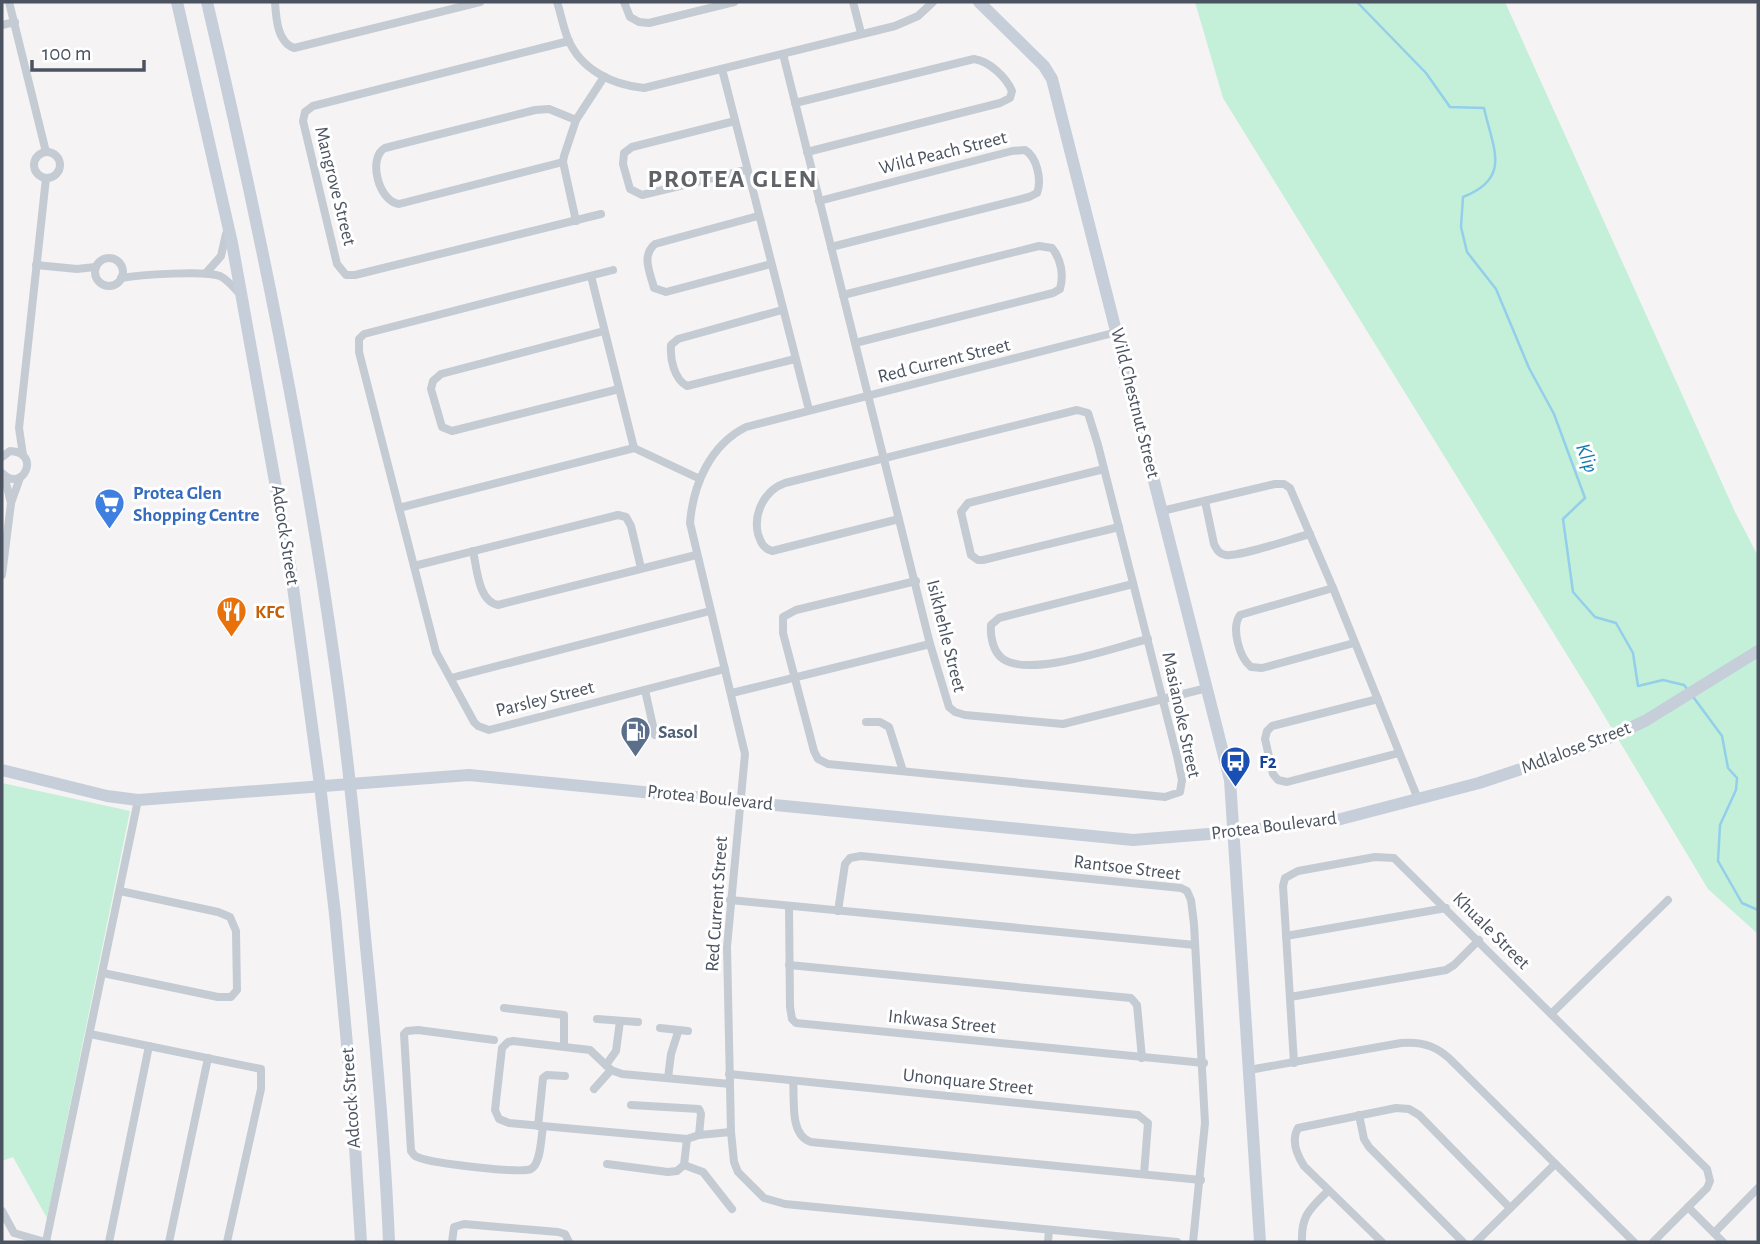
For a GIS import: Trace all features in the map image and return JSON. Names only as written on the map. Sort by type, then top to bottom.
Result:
[{"type":"street","points":[[9,2],[46,152]]},
{"type":"street","name":"Adcock Street","points":[[177,2],[242,297],[288,554],[320,785],[343,997],[360,1242]]},
{"type":"street","name":"Adcock Street","points":[[206,2],[248,185],[286,374],[334,655],[351,783],[376,1051],[389,1242]]},
{"type":"street","points":[[275,2],[280,35],[287,45],[296,48],[480,2]]},
{"type":"street","points":[[557,2],[569,41],[581,58],[604,78],[644,88],[909,21],[933,2]]},
{"type":"street","points":[[624,2],[630,17],[644,23],[734,2]]},
{"type":"street","points":[[853,2],[862,33]]},
{"type":"street","name":"Wild Chestnut Street","points":[[979,2],[1044,66],[1052,79],[1230,780],[1260,1242]]},
{"type":"street","points":[[2,25],[15,22]]},
{"type":"street","name":"Mangrove Street","points":[[569,41],[313,106],[305,112],[303,121],[337,264],[346,275],[601,214]]},
{"type":"street","name":"Isikhehle Street","points":[[783,54],[946,702],[951,709],[965,715],[1063,724],[1207,688]]},
{"type":"street","points":[[795,103],[974,59],[988,64],[1009,84],[1012,91],[1010,98],[1000,103],[807,152]]},
{"type":"street","points":[[722,69],[808,410]]},
{"type":"street","points":[[576,221],[563,162],[576,120],[604,78]]},
{"type":"street","points":[[563,162],[399,204],[390,202],[385,197],[375,159],[379,151],[385,148],[535,110],[549,109],[576,120]]},
{"type":"street","points":[[735,121],[632,147],[624,153],[623,164],[630,189],[642,195],[746,170]]},
{"type":"street","name":"Wild Peach Street","points":[[819,201],[1021,149],[1031,154],[1037,171],[1040,183],[1038,190],[1029,197],[831,247]]},
{"type":"street","points":[[46,152],[56,155],[60,167],[57,174],[46,178],[37,173],[34,165],[37,156],[46,152]]},
{"type":"street","points":[[2,575],[11,503],[27,467],[19,428],[46,178]]},
{"type":"street","points":[[758,216],[655,244],[646,259],[654,288],[666,292],[771,264]]},
{"type":"street","points":[[206,273],[219,261],[223,252],[227,224]]},
{"type":"street","points":[[843,295],[1040,246],[1052,248],[1058,257],[1062,281],[1060,289],[1053,293],[855,343]]},
{"type":"street","points":[[96,272],[106,258],[114,259],[121,265],[144,274]]},
{"type":"street","points":[[36,265],[96,272]]},
{"type":"street","points":[[121,265],[121,278]]},
{"type":"street","points":[[613,270],[591,276],[634,448]]},
{"type":"street","points":[[96,272],[102,284],[111,286],[121,278],[144,274],[206,273],[222,277],[242,297]]},
{"type":"street","name":"Parsley Street","points":[[591,276],[361,337],[359,352],[436,652],[474,722],[489,730],[726,669]]},
{"type":"street","points":[[782,310],[678,339],[670,348],[673,364],[682,384],[693,386],[795,359]]},
{"type":"street","points":[[604,331],[441,374],[433,380],[431,389],[442,427],[452,431],[619,389]]},
{"type":"street","name":"Red Current Street","points":[[1117,331],[766,421],[736,433],[713,457],[700,480],[692,504],[690,523],[745,754],[727,947],[731,1132],[734,1162],[738,1172],[764,1198],[772,1202],[1177,1242]]},
{"type":"street","name":"Masianoke Street","points":[[796,678],[814,751],[818,759],[828,764],[1174,796],[1181,790],[1182,775],[1092,420],[1088,413],[1081,409],[885,460]]},
{"type":"street","points":[[4,455],[19,428]]},
{"type":"street","points":[[398,505],[634,448],[700,480]]},
{"type":"street","points":[[4,455],[15,451],[23,455]]},
{"type":"street","points":[[885,460],[777,486],[758,511],[757,527],[764,547],[776,550],[899,519]]},
{"type":"street","points":[[1104,469],[968,503],[961,512],[971,555],[983,560],[1119,527]]},
{"type":"street","points":[[3,474],[10,479],[20,478]]},
{"type":"street","points":[[3,474],[11,503]]},
{"type":"street","points":[[1162,512],[1265,486],[1284,484],[1293,492],[1418,799]]},
{"type":"street","points":[[1205,501],[1214,544],[1217,551],[1223,555],[1310,534]]},
{"type":"street","points":[[414,566],[618,515],[626,517],[631,526],[641,568]]},
{"type":"street","points":[[473,551],[485,596],[494,605],[696,555]]},
{"type":"street","points":[[796,678],[783,633],[782,622],[786,615],[796,610],[916,581]]},
{"type":"street","points":[[1133,584],[999,618],[991,625],[993,642],[999,655],[1008,662],[1048,665],[1148,639]]},
{"type":"street","points":[[1333,588],[1240,615],[1236,629],[1243,657],[1251,667],[1262,668],[1354,643]]},
{"type":"street","points":[[451,678],[710,611]]},
{"type":"street","points":[[732,693],[930,644]]},
{"type":"street","name":"Mdlalose Street","points":[[1418,799],[1479,783],[1605,739],[1645,721],[1758,651]]},
{"type":"street","points":[[645,690],[655,735]]},
{"type":"street","points":[[1378,699],[1272,726],[1265,739],[1273,774],[1287,782],[1399,753]]},
{"type":"street","points":[[866,722],[880,722],[889,727],[903,771]]},
{"type":"street","name":"Protea Boulevard","points":[[2,770],[107,796],[138,800],[469,775],[1133,840],[1330,821],[1418,799]]},
{"type":"street","points":[[2,1211],[14,1233],[45,1242],[138,800]]},
{"type":"street","name":"Rantsoe Street","points":[[838,911],[845,864],[850,858],[860,856],[1181,888],[1187,891],[1191,900],[1204,1063],[1205,1123],[1193,1242]]},
{"type":"street","name":"Khuale Street","points":[[1294,1063],[1283,886],[1288,875],[1298,871],[1390,857],[1479,940],[1707,1169],[1709,1184],[1653,1242]]},
{"type":"street","points":[[103,973],[218,998],[231,997],[237,990],[236,930],[230,917],[218,912],[120,891]]},
{"type":"street","points":[[730,900],[1195,945]]},
{"type":"street","points":[[1552,1013],[1668,900]]},
{"type":"street","name":"Inkwasa Street","points":[[789,906],[790,1014],[796,1023],[1204,1063]]},
{"type":"street","points":[[1286,936],[1446,908]]},
{"type":"street","points":[[1290,998],[1446,970],[1479,940]]},
{"type":"street","points":[[789,965],[1131,999],[1137,1005],[1142,1058]]},
{"type":"street","points":[[504,1008],[564,1015],[564,1046]]},
{"type":"street","points":[[597,1019],[638,1023]]},
{"type":"street","points":[[594,1089],[617,1051],[620,1021]]},
{"type":"street","points":[[660,1028],[688,1031]]},
{"type":"street","points":[[494,1040],[418,1030],[404,1034],[411,1151],[419,1158],[528,1170],[534,1166],[537,1159],[543,1078],[547,1075],[565,1076]]},
{"type":"street","points":[[667,1078],[678,1032]]},
{"type":"street","points":[[90,1034],[261,1069],[261,1089],[228,1242]]},
{"type":"street","points":[[730,1084],[622,1074],[609,1067],[590,1050],[513,1041],[502,1048],[496,1116],[502,1122],[509,1123],[687,1139],[731,1132]]},
{"type":"street","points":[[1249,1070],[1401,1043],[1418,1042],[1432,1046],[1448,1057],[1634,1242]]},
{"type":"street","points":[[109,1242],[149,1046]]},
{"type":"street","points":[[169,1242],[208,1058]]},
{"type":"street","name":"Unonquare Street","points":[[729,1074],[1138,1115],[1148,1124],[1144,1174]]},
{"type":"street","points":[[793,1081],[797,1130],[801,1138],[811,1142],[1200,1180]]},
{"type":"street","points":[[631,1105],[699,1109],[699,1135]]},
{"type":"street","points":[[1382,1242],[1301,1162],[1295,1139],[1296,1130],[1301,1126],[1396,1108],[1413,1111],[1510,1208]]},
{"type":"street","points":[[1359,1115],[1364,1139],[1369,1147],[1463,1242]]},
{"type":"street","points":[[607,1164],[677,1171],[684,1165],[687,1139]]},
{"type":"street","points":[[1476,1242],[1555,1164]]},
{"type":"street","points":[[684,1165],[703,1172],[732,1209]]},
{"type":"street","points":[[1714,1233],[1758,1188]]},
{"type":"street","points":[[1302,1242],[1302,1224],[1306,1214],[1328,1191]]},
{"type":"street","points":[[1688,1207],[1723,1242]]},
{"type":"street","points":[[452,1242],[453,1230],[460,1224],[548,1231],[565,1234],[569,1242]]},
{"type":"street","points":[[1048,1242],[1049,1230]]},
{"type":"green space","points":[[1195,2],[1505,2],[1735,512],[1758,556],[1758,934],[1708,889],[1590,692],[1223,98]]},
{"type":"green space","points":[[2,783],[130,811],[47,1218],[13,1157],[2,1161]]},
{"type":"waterway","name":"Klip","points":[[1357,2],[1426,73],[1450,107],[1484,108],[1494,149],[1494,171],[1488,181],[1463,197],[1461,227],[1467,252],[1496,289],[1529,368],[1554,414],[1585,498],[1563,519],[1573,592],[1595,617],[1616,623],[1633,653],[1638,686],[1663,680],[1684,685],[1688,690]]},
{"type":"waterway","name":"Klip","points":[[1694,698],[1722,736],[1728,768],[1737,778],[1736,790],[1720,825],[1718,861],[1742,903],[1758,910]]},
{"type":"place","name":"Protea Glen Shopping Centre","points":[[110,531]]},
{"type":"place","name":"KFC","points":[[232,639]]},
{"type":"place","name":"Sasol","points":[[635,759]]},
{"type":"place","name":"F2","points":[[1236,789]]},
{"type":"district","name":"PROTEA GLEN","points":[[733,179]]}]
